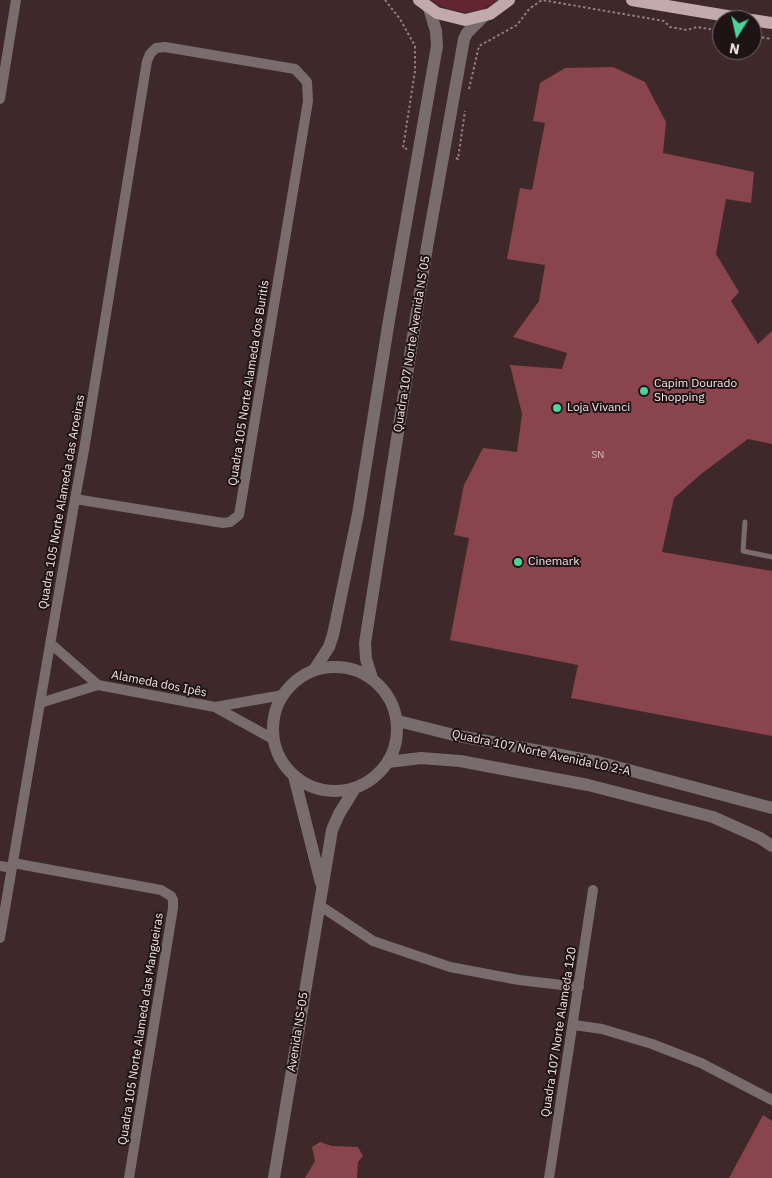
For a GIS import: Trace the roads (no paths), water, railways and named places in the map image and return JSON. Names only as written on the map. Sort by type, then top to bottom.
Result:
[{"type":"main road","points":[[424,4],[454,19],[469,20],[483,17],[496,11],[509,0]]},
{"type":"main road","points":[[632,0],[712,13]]},
{"type":"street","points":[[0,99],[16,0]]},
{"type":"street","name":"Quadra 107 Norte Avenida NS 05","points":[[314,670],[329,647],[333,635],[354,532],[388,320],[437,46],[436,31],[424,4]]},
{"type":"street","name":"Quadra 107 Norte Avenida NS 05","points":[[372,678],[366,659],[365,643],[443,156],[464,40],[467,33],[483,17]]},
{"type":"street","name":"Quadra 105 Norte Alameda das Aroeiras","points":[[0,938],[5,881],[13,866],[146,68],[152,51],[165,47],[290,67],[301,73],[309,89]]},
{"type":"street","name":"Quadra 105 Norte Alameda dos Buritís","points":[[75,499],[223,523],[230,522],[239,515],[242,507],[309,89]]},
{"type":"street","name":"Alameda dos Ipês","points":[[50,643],[98,685]]},
{"type":"street","points":[[344,667],[372,678],[389,697],[398,721],[396,743],[388,762],[374,778],[355,788],[334,791],[313,787],[294,776],[281,760],[273,739],[272,724],[282,694],[296,680],[314,670],[344,667]]},
{"type":"street","name":"Alameda dos Ipês","points":[[40,703],[98,685],[215,707],[273,739]]},
{"type":"street","name":"Alameda dos Ipês","points":[[215,707],[282,694]]},
{"type":"street","name":"Quadra 107 Norte Avenida LO 2-A","points":[[398,721],[454,735],[598,762],[772,808]]},
{"type":"street","name":"Quadra 107 Norte Avenida LO 2-A","points":[[388,762],[421,758],[460,761],[588,785],[713,817],[760,838],[772,846]]},
{"type":"street","points":[[294,776],[322,886]]},
{"type":"street","points":[[322,886],[332,830],[339,814],[355,788]]},
{"type":"street","points":[[0,866],[13,866]]},
{"type":"street","name":"Quadra 105 Norte Alameda das Mangueiras","points":[[13,866],[161,890],[171,896],[173,908],[129,1178]]},
{"type":"street","name":"Avenida NS-05","points":[[274,1178],[322,886]]},
{"type":"street","name":"Quadra 107 Norte Alameda 120","points":[[549,1178],[574,1025],[593,890]]},
{"type":"street","points":[[319,905],[373,941],[450,967],[519,980],[579,987]]},
{"type":"street","points":[[574,1025],[602,1029],[652,1044],[701,1063],[772,1100]]},
{"type":"lane","points":[[745,522],[743,551],[772,557]]},
{"type":"place","name":"Capim Dourado Shopping","points":[[644,391]]},
{"type":"place","name":"Loja Vivanci","points":[[557,408]]},
{"type":"place","name":"Cinemark","points":[[518,562]]}]
